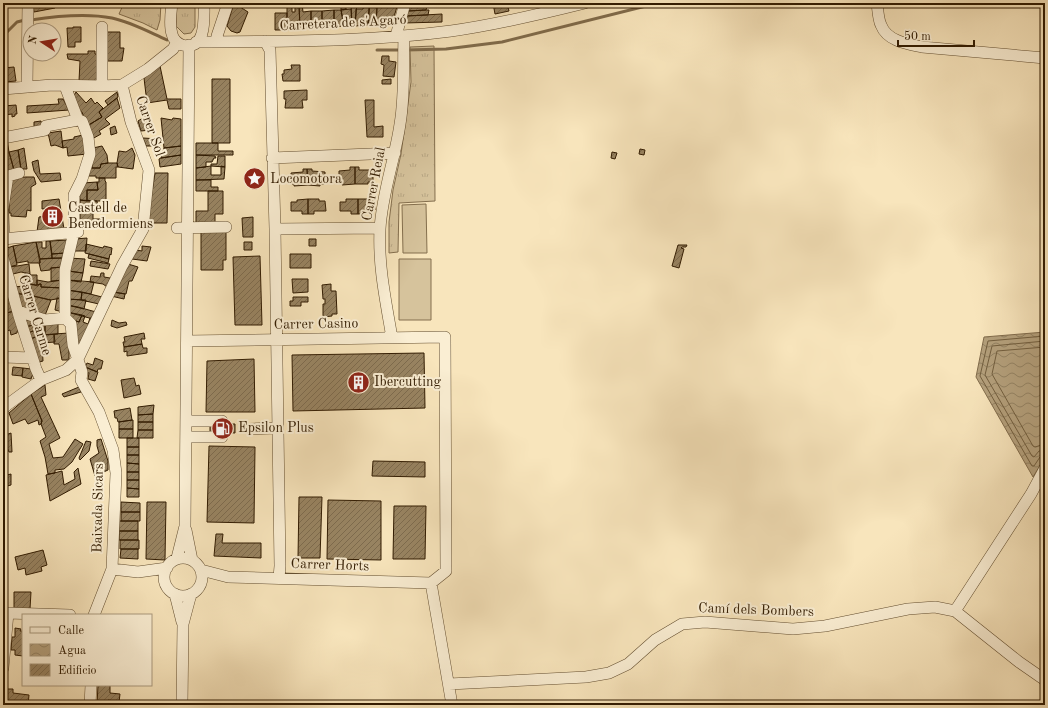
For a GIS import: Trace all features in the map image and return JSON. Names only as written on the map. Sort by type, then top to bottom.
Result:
[{"type":"street","points":[[172,3],[171,30],[173,38],[177,42]]},
{"type":"street","points":[[192,560],[185,526],[187,341],[182,228],[193,44],[201,36],[204,24],[204,3]]},
{"type":"street","points":[[222,39],[228,3]]},
{"type":"street","name":"Carrer Reial","points":[[392,338],[381,273],[380,228],[395,153],[404,96],[404,65],[401,39],[405,3]]},
{"type":"street","name":"Carretera de s'Agaró","points":[[177,42],[183,45],[222,39],[300,42],[401,39],[475,27],[585,3]]},
{"type":"street","points":[[877,3],[881,26],[889,36],[903,43],[922,47],[1045,58]]},
{"type":"street","points":[[27,7],[27,86]]},
{"type":"street","points":[[204,24],[222,39]]},
{"type":"street","points":[[102,28],[102,86]]},
{"type":"street","points":[[265,41],[270,50],[275,229],[280,566],[278,578]]},
{"type":"street","name":"Carrer Sol","points":[[66,370],[78,359],[140,230],[149,170],[131,122],[122,85],[148,69],[173,49],[177,42]]},
{"type":"street","points":[[3,89],[27,86],[122,85]]},
{"type":"street","points":[[18,311],[22,311],[45,320],[65,318],[65,270],[76,232],[74,195],[82,179],[90,154],[88,137],[82,121],[78,120],[65,86]]},
{"type":"street","points":[[3,138],[45,130],[46,126],[78,120]]},
{"type":"street","points":[[272,158],[395,153]]},
{"type":"street","points":[[3,208],[8,176],[18,173]]},
{"type":"street","points":[[3,213],[3,240],[76,232]]},
{"type":"street","points":[[182,228],[226,227]]},
{"type":"street","points":[[275,229],[380,228]]},
{"type":"street","name":"Carrer Carme","points":[[3,258],[32,358],[41,380]]},
{"type":"street","name":"Baixada Sicars","points":[[65,318],[71,324],[73,346],[82,372],[81,380],[99,412],[113,450],[116,473],[112,569],[94,614]]},
{"type":"street","name":"Carrer Casino","points":[[187,341],[445,337],[446,570],[431,583]]},
{"type":"street","points":[[3,357],[32,358]]},
{"type":"street","points":[[3,409],[41,380],[66,370],[81,380]]},
{"type":"street","points":[[186,420],[222,421],[222,437],[186,437]]},
{"type":"street","points":[[250,429],[277,428]]},
{"type":"street","points":[[1045,468],[1031,494],[955,611],[1019,662],[1045,680]]},
{"type":"street","points":[[177,558],[185,526]]},
{"type":"street","points":[[177,558],[192,560],[198,564],[201,570],[201,582],[197,590],[191,594],[183,596],[175,594],[165,583],[164,575],[166,568],[177,558]]},
{"type":"street","points":[[112,569],[138,572],[166,568]]},
{"type":"street","name":"Carrer Horts","points":[[201,570],[228,577]]},
{"type":"street","points":[[138,572],[165,583]]},
{"type":"street","name":"Carrer Horts","points":[[201,582],[228,577],[431,583]]},
{"type":"street","points":[[431,583],[452,705]]},
{"type":"street","points":[[175,594],[183,624]]},
{"type":"street","points":[[182,705],[183,624],[191,594]]},
{"type":"street","name":"Camí dels Bombers","points":[[449,684],[586,676],[609,673],[628,664],[655,640],[682,624],[705,622],[792,629],[825,626],[908,609],[935,607],[955,611]]},
{"type":"street","points":[[3,668],[8,612],[49,614]]},
{"type":"street","points":[[90,705],[91,686]]},
{"type":"green space","points":[[124,3],[161,3],[160,20],[157,30],[119,14]]},
{"type":"green space","points":[[176,3],[195,3],[195,27],[191,33],[184,34],[176,26]]},
{"type":"green space","points":[[434,46],[435,201],[399,203],[398,252],[389,253],[389,222],[393,190],[401,154],[411,82],[410,47]]},
{"type":"green space","points":[[426,204],[427,253],[403,253],[402,205]]},
{"type":"green space","points":[[399,259],[431,259],[431,320],[399,320]]},
{"type":"water","points":[[1045,332],[1045,457],[1033,477],[976,377],[984,337]]},
{"type":"building","points":[[41,3],[54,3],[55,8],[34,12],[33,5]]},
{"type":"building","points":[[210,3],[220,3],[220,4],[210,5]]},
{"type":"building","points":[[234,3],[248,12],[240,32],[237,33],[231,31],[227,26]]},
{"type":"building","points":[[299,3],[302,3],[303,12],[311,11],[311,28],[300,29]]},
{"type":"building","points":[[341,3],[347,3],[346,9],[341,10]]},
{"type":"building","points":[[351,3],[357,3],[355,26],[352,26]]},
{"type":"building","points":[[364,3],[370,3],[368,25],[355,26],[356,9],[363,9]]},
{"type":"building","points":[[388,3],[398,3],[392,24],[376,25],[377,7],[387,7]]},
{"type":"building","points":[[410,3],[428,3],[426,10],[408,11]]},
{"type":"building","points":[[493,3],[507,3],[509,11],[495,14]]},
{"type":"building","points":[[292,4],[292,12],[295,12],[295,6],[299,5],[300,29],[287,30],[287,5]]},
{"type":"building","points":[[369,6],[377,7],[376,25],[368,25]]},
{"type":"building","points":[[351,9],[352,26],[344,26],[341,10]]},
{"type":"building","points":[[334,10],[341,10],[344,26],[334,27]]},
{"type":"building","points":[[334,10],[334,27],[322,28],[322,11]]},
{"type":"building","points":[[429,10],[428,15],[406,16],[408,11]]},
{"type":"building","points":[[311,11],[322,11],[322,28],[311,28]]},
{"type":"building","points":[[275,13],[287,13],[287,30],[275,30]]},
{"type":"building","points":[[442,14],[442,22],[404,23],[406,16]]},
{"type":"building","points":[[81,27],[81,42],[75,42],[75,47],[68,47],[67,28]]},
{"type":"building","points":[[104,32],[120,32],[120,48],[124,48],[122,61],[104,61]]},
{"type":"building","points":[[88,51],[95,51],[95,54],[100,55],[99,81],[79,81],[80,61],[68,59],[67,54],[88,54]]},
{"type":"building","points":[[382,56],[389,56],[389,61],[396,62],[394,77],[383,76],[384,65],[381,64]]},
{"type":"building","points":[[291,65],[300,65],[300,81],[283,81],[282,74],[284,74],[284,70],[292,69]]},
{"type":"building","points":[[160,66],[167,99],[181,99],[181,109],[169,109],[167,100],[147,103],[144,78]]},
{"type":"building","points":[[14,67],[16,81],[5,82],[5,78],[3,78],[3,68]]},
{"type":"building","points":[[212,79],[230,79],[230,143],[212,143]]},
{"type":"building","points":[[391,79],[391,84],[382,84],[382,80]]},
{"type":"building","points":[[307,90],[307,100],[302,100],[303,108],[285,108],[286,99],[284,99],[284,91]]},
{"type":"building","points":[[76,92],[86,103],[91,98],[95,104],[97,102],[103,108],[99,112],[102,117],[87,126],[82,112],[77,111],[72,99]]},
{"type":"building","points":[[117,92],[118,97],[108,105],[105,101]]},
{"type":"building","points":[[117,98],[120,108],[105,119],[110,124],[99,131],[101,134],[92,139],[87,126],[102,117],[99,112]]},
{"type":"building","points":[[58,99],[63,99],[69,110],[27,113],[27,106],[59,104]]},
{"type":"building","points":[[365,100],[374,100],[374,127],[383,126],[383,137],[367,137]]},
{"type":"building","points":[[16,105],[17,114],[15,114],[15,116],[12,117],[12,114],[4,115],[3,106]]},
{"type":"building","points":[[146,116],[150,130],[141,131],[138,121]]},
{"type":"building","points":[[161,118],[172,120],[173,118],[181,119],[181,146],[164,148]]},
{"type":"building","points":[[41,121],[42,127],[34,127],[34,122]]},
{"type":"building","points":[[115,126],[117,133],[111,135],[110,128]]},
{"type":"building","points":[[61,131],[63,148],[55,145],[51,146],[48,133]]},
{"type":"building","points":[[83,135],[87,154],[68,156],[67,147],[63,148],[62,141],[74,139],[74,137]]},
{"type":"building","points":[[143,138],[159,139],[160,146],[146,146]]},
{"type":"building","points":[[7,140],[14,170],[8,173],[3,172],[3,142]]},
{"type":"building","points":[[196,143],[218,143],[218,151],[233,151],[233,155],[196,155]]},
{"type":"building","points":[[102,146],[107,155],[108,163],[101,164],[100,168],[92,168],[93,148]]},
{"type":"building","points":[[181,146],[181,155],[161,158],[164,148]]},
{"type":"building","points":[[24,148],[27,169],[21,169],[18,150]]},
{"type":"building","points":[[132,148],[135,155],[133,169],[118,167],[117,163],[119,151],[126,152]]},
{"type":"building","points":[[640,149],[645,150],[644,155],[639,154]]},
{"type":"building","points":[[18,150],[21,169],[14,170],[9,152]]},
{"type":"building","points":[[612,152],[617,153],[615,159],[611,158]]},
{"type":"building","points":[[181,155],[181,164],[160,167],[159,159]]},
{"type":"building","points":[[196,155],[215,156],[216,158],[214,158],[212,162],[206,162],[206,167],[196,168]]},
{"type":"building","points":[[218,156],[225,156],[225,167],[211,166],[211,164],[217,164]]},
{"type":"building","points":[[38,160],[40,174],[60,173],[61,180],[41,182],[34,171],[32,162]]},
{"type":"building","points":[[117,163],[118,167],[116,167],[116,178],[96,178],[96,176],[88,176],[89,168],[100,168],[101,164]]},
{"type":"building","points":[[211,166],[211,175],[221,175],[221,166],[225,167],[224,179],[196,180],[196,168]]},
{"type":"building","points":[[350,167],[355,167],[355,184],[342,185],[342,183],[339,183],[339,171],[350,170]]},
{"type":"building","points":[[355,167],[359,167],[359,170],[373,170],[373,182],[368,182],[368,184],[355,184]]},
{"type":"building","points":[[303,169],[307,169],[308,185],[294,186],[294,184],[292,184],[291,173],[303,172]]},
{"type":"building","points":[[307,169],[325,172],[325,184],[320,184],[320,186],[308,185]]},
{"type":"building","points":[[155,173],[168,173],[167,223],[147,223]]},
{"type":"building","points":[[34,177],[36,184],[31,187],[31,211],[27,210],[26,217],[11,216],[11,213],[9,213],[9,178]]},
{"type":"building","points":[[99,178],[105,178],[106,201],[87,201],[87,190],[98,190],[97,182],[99,182]]},
{"type":"building","points":[[196,180],[211,180],[211,187],[218,187],[218,191],[196,191]]},
{"type":"building","points":[[97,182],[98,190],[87,190],[87,201],[80,200],[79,190],[83,183]]},
{"type":"building","points":[[208,191],[223,191],[223,214],[215,214],[215,223],[196,224],[196,211],[208,211]]},
{"type":"building","name":"Castell de Benedormiens","points":[[59,199],[64,229],[37,232],[39,217],[52,215],[50,208],[42,209],[42,201]]},
{"type":"building","points":[[308,199],[319,199],[319,201],[325,201],[326,211],[314,211],[314,214],[308,214]]},
{"type":"building","points":[[308,199],[308,214],[302,214],[302,211],[291,211],[291,202]]},
{"type":"building","points":[[346,199],[358,199],[358,214],[351,214],[351,211],[340,211],[340,202],[346,202]]},
{"type":"building","points":[[358,199],[368,199],[368,201],[374,201],[375,210],[364,211],[364,214],[358,214]]},
{"type":"building","points":[[80,200],[97,201],[98,209],[93,209],[93,219],[102,219],[102,227],[80,228]]},
{"type":"building","points":[[253,217],[253,237],[243,237],[242,218]]},
{"type":"building","points":[[201,232],[226,232],[226,260],[223,260],[223,270],[201,270]]},
{"type":"building","points":[[87,238],[86,251],[73,251],[75,239]]},
{"type":"building","points":[[309,239],[316,239],[316,246],[309,246]]},
{"type":"building","points":[[68,240],[65,253],[52,254],[50,241]]},
{"type":"building","points":[[46,241],[50,241],[52,258],[40,259],[36,242],[42,242],[42,248],[46,248]]},
{"type":"building","points":[[36,242],[40,263],[28,263],[28,261],[17,263],[13,246]]},
{"type":"building","points":[[244,242],[252,242],[252,250],[244,250]]},
{"type":"building","points":[[86,244],[103,248],[104,246],[112,248],[109,259],[85,253]]},
{"type":"building","points":[[678,245],[687,245],[686,247],[681,248],[684,249],[679,268],[672,266]]},
{"type":"building","points":[[13,246],[17,265],[8,267],[4,249]]},
{"type":"building","points":[[142,246],[151,247],[147,261],[132,259],[136,250],[142,251]]},
{"type":"building","points":[[65,253],[64,258],[52,258],[52,254]]},
{"type":"building","points":[[89,254],[109,259],[108,263],[88,258]]},
{"type":"building","points":[[290,254],[311,254],[311,268],[290,268]]},
{"type":"building","points":[[260,256],[262,325],[235,325],[233,257]]},
{"type":"building","points":[[64,258],[63,267],[41,271],[39,263],[40,259]]},
{"type":"building","points":[[69,258],[85,259],[83,273],[68,271]]},
{"type":"building","points":[[91,261],[110,264],[108,269],[90,266]]},
{"type":"building","points":[[29,264],[30,274],[21,272],[9,275],[8,267]]},
{"type":"building","points":[[128,264],[138,267],[132,281],[129,281],[126,294],[113,292]]},
{"type":"building","points":[[63,267],[63,280],[51,281],[51,268]]},
{"type":"building","points":[[68,271],[83,273],[81,282],[67,280]]},
{"type":"building","points":[[25,273],[37,275],[37,285],[30,284],[30,295],[14,293],[12,287],[26,286]]},
{"type":"building","points":[[101,273],[104,273],[104,277],[110,278],[107,287],[103,284],[90,282],[91,276],[100,277]]},
{"type":"building","points":[[292,279],[308,279],[308,292],[293,293]]},
{"type":"building","points":[[4,280],[8,294],[3,294]]},
{"type":"building","points":[[37,280],[48,282],[63,280],[63,288],[41,287],[41,284],[37,285]]},
{"type":"building","points":[[68,280],[94,282],[91,294],[67,290]]},
{"type":"building","points":[[30,284],[38,286],[41,284],[41,287],[63,288],[63,298],[50,300],[30,295]]},
{"type":"building","points":[[331,284],[331,291],[336,291],[337,314],[323,317],[323,304],[325,304],[325,299],[323,299],[322,285]]},
{"type":"building","points":[[67,290],[82,292],[81,300],[67,299]]},
{"type":"building","points":[[82,292],[102,297],[99,304],[81,300]]},
{"type":"building","points":[[113,292],[125,294],[124,299],[111,296]]},
{"type":"building","points":[[14,293],[32,296],[27,311],[17,302]]},
{"type":"building","points":[[32,296],[51,300],[44,318],[26,312]]},
{"type":"building","points":[[293,297],[308,297],[308,302],[301,302],[301,306],[290,306],[290,301],[293,301]]},
{"type":"building","points":[[57,298],[63,298],[63,312],[55,310]]},
{"type":"building","points":[[10,299],[14,311],[3,314],[3,301]]},
{"type":"building","points":[[67,299],[86,300],[84,309],[67,305]]},
{"type":"building","points":[[67,305],[96,312],[93,319],[67,312]]},
{"type":"building","points":[[14,311],[18,328],[17,333],[11,335],[10,330],[4,332],[3,314]]},
{"type":"building","points":[[67,312],[82,315],[79,322],[67,318]]},
{"type":"building","points":[[24,314],[37,320],[36,324],[33,319],[31,319],[33,325],[26,327]]},
{"type":"building","points":[[82,315],[85,316],[83,322],[88,324],[90,318],[93,319],[79,345],[74,333],[76,321],[79,322]]},
{"type":"building","points":[[37,320],[45,322],[45,332],[40,333],[38,329],[28,333],[26,327],[36,324]]},
{"type":"building","points":[[112,320],[119,323],[126,322],[127,325],[117,328],[111,326]]},
{"type":"building","points":[[45,322],[58,322],[58,334],[45,335]]},
{"type":"building","points":[[38,329],[41,335],[30,339],[28,333]]},
{"type":"building","points":[[69,333],[69,360],[62,360],[59,344],[54,344],[54,334]]},
{"type":"building","points":[[144,333],[145,339],[141,339],[142,344],[124,347],[124,337]]},
{"type":"building","points":[[54,334],[55,342],[42,343],[43,361],[36,363],[30,339],[41,335]]},
{"type":"building","points":[[142,344],[143,348],[147,348],[147,353],[127,356],[127,351],[124,352],[124,347]]},
{"type":"building","name":"Ibercutting","points":[[424,353],[425,408],[293,411],[292,355]]},
{"type":"building","points":[[95,358],[103,361],[101,369],[98,369],[97,372],[85,367],[87,363],[93,365]]},
{"type":"building","points":[[254,359],[255,412],[206,412],[207,361]]},
{"type":"building","points":[[13,367],[23,368],[22,376],[12,375]]},
{"type":"building","points":[[85,367],[98,372],[95,381],[88,379],[89,373],[84,372]]},
{"type":"building","points":[[23,368],[31,369],[33,374],[31,379],[22,377]]},
{"type":"building","points":[[134,378],[136,386],[139,385],[141,394],[124,398],[121,380]]},
{"type":"building","points":[[45,385],[46,395],[41,397],[60,438],[49,444],[53,458],[63,457],[75,439],[83,444],[72,462],[64,469],[55,470],[55,473],[48,474],[40,441],[46,437],[41,424],[42,421],[31,394]]},
{"type":"building","points":[[79,387],[81,392],[64,397],[62,394]]},
{"type":"building","points":[[31,394],[42,421],[41,424],[39,425],[38,420],[28,424],[25,419],[13,424],[9,413]]},
{"type":"building","points":[[154,405],[153,414],[138,415],[138,407]]},
{"type":"building","points":[[130,408],[132,420],[118,422],[117,418],[115,418],[114,411]]},
{"type":"building","points":[[153,414],[153,422],[138,422],[138,415]]},
{"type":"building","points":[[133,420],[133,429],[119,429],[119,422]]},
{"type":"building","points":[[138,422],[153,422],[153,430],[138,430]]},
{"type":"building","points":[[210,424],[235,424],[235,433],[210,432]]},
{"type":"building","points":[[119,429],[133,429],[133,438],[119,438]]},
{"type":"building","points":[[138,430],[153,430],[153,438],[137,438]]},
{"type":"building","points":[[11,433],[12,452],[9,452],[5,443],[3,443],[3,436]]},
{"type":"building","points":[[127,438],[139,438],[139,447],[127,447]]},
{"type":"building","points":[[101,439],[108,461],[108,470],[95,476],[90,459],[99,453],[97,440]]},
{"type":"building","points":[[86,441],[91,442],[89,451],[80,460],[79,458]]},
{"type":"building","points":[[209,446],[255,447],[254,523],[207,522]]},
{"type":"building","points":[[127,447],[139,447],[139,455],[127,455]]},
{"type":"building","points":[[3,454],[5,454],[5,462],[3,461]]},
{"type":"building","points":[[127,455],[139,455],[139,464],[127,463]]},
{"type":"building","points":[[373,461],[425,462],[425,477],[372,476]]},
{"type":"building","points":[[127,463],[139,464],[139,472],[127,472]]},
{"type":"building","points":[[78,468],[81,484],[50,501],[46,475],[62,471],[64,485],[75,479],[74,472]]},
{"type":"building","points":[[127,472],[139,472],[139,480],[127,480]]},
{"type":"building","points":[[11,474],[11,485],[3,487],[3,476]]},
{"type":"building","points":[[127,480],[139,480],[139,489],[127,488]]},
{"type":"building","points":[[127,488],[139,489],[139,497],[127,497]]},
{"type":"building","points":[[299,497],[322,497],[320,558],[298,558]]},
{"type":"building","points":[[328,500],[381,501],[381,560],[327,559]]},
{"type":"building","points":[[121,502],[140,503],[140,512],[121,512]]},
{"type":"building","points":[[147,502],[166,502],[165,560],[146,559]]},
{"type":"building","points":[[394,506],[426,506],[425,559],[393,559]]},
{"type":"building","points":[[121,512],[140,512],[140,521],[121,521]]},
{"type":"building","points":[[119,521],[138,521],[138,531],[119,531]]},
{"type":"building","points":[[119,531],[138,531],[138,540],[119,540]]},
{"type":"building","points":[[216,534],[223,534],[222,543],[261,543],[261,558],[214,556]]},
{"type":"building","points":[[120,540],[139,540],[139,549],[120,549]]},
{"type":"building","points":[[121,549],[138,549],[138,559],[120,558]]},
{"type":"building","points":[[43,550],[47,565],[41,567],[42,571],[26,575],[25,568],[18,570],[15,557]]},
{"type":"building","points":[[14,592],[31,592],[30,609],[14,608]]},
{"type":"building","points":[[15,628],[21,629],[22,656],[15,655],[15,650],[11,650],[12,637],[15,637]]},
{"type":"building","points":[[98,686],[110,686],[110,693],[120,694],[119,702],[108,700],[108,703],[120,705],[97,705]]},
{"type":"building","points":[[5,689],[13,689],[13,693],[29,695],[28,705],[19,705],[19,703],[4,701]]},
{"type":"waterway","points":[[406,50],[446,49],[502,42],[658,3]]},
{"type":"waterway","points":[[31,20],[51,17],[102,16],[126,22],[167,40]]},
{"type":"waterway","points":[[3,36],[17,22],[25,20]]},
{"type":"waterway","points":[[377,50],[401,50]]},
{"type":"place","name":"Locomotora","points":[[254,179]]},
{"type":"place","name":"Castell de Benedormiens","points":[[53,216]]},
{"type":"place","name":"Ibercutting","points":[[359,382]]},
{"type":"place","name":"Epsilon Plus","points":[[222,428]]}]
